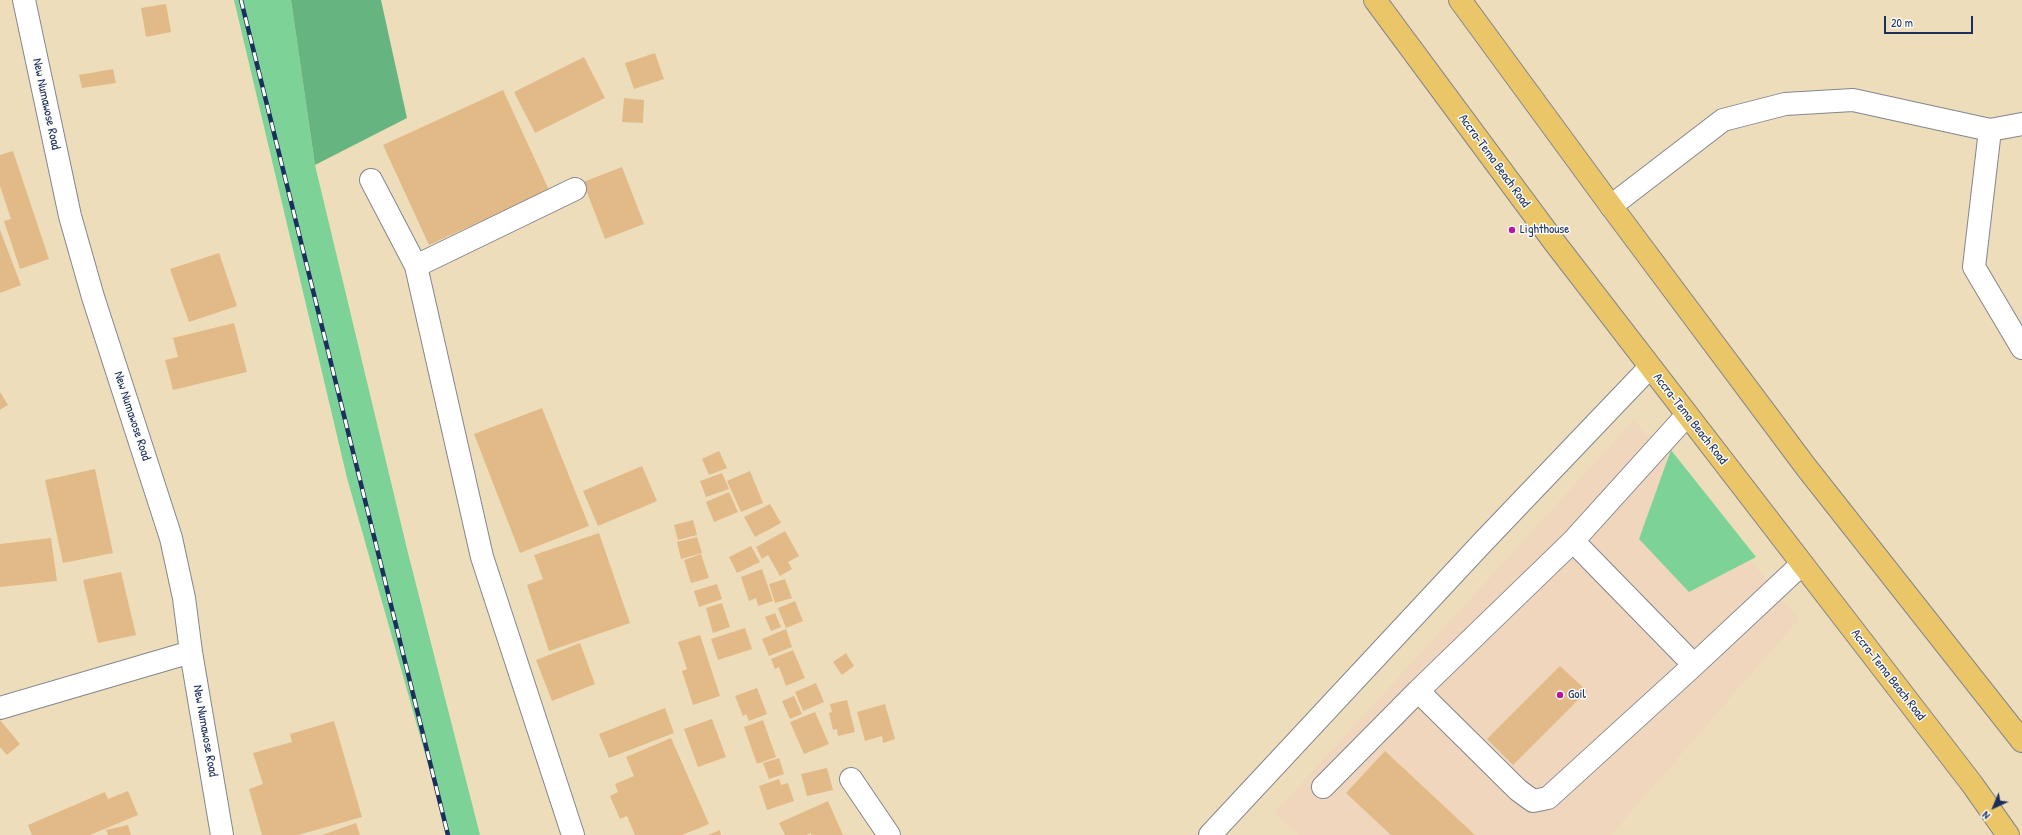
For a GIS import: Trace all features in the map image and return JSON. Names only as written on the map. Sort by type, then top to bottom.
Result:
[{"type":"main road","name":"Accra-Tema Beach Road","points":[[1375,0],[1550,237],[1972,784],[2008,835]]},
{"type":"main road","points":[[1460,0],[1611,206],[1806,467],[2022,741]]},
{"type":"street","name":"New Numawose Road","points":[[24,0],[70,216],[93,297],[172,538],[184,598],[191,652],[222,835]]},
{"type":"street","points":[[1611,206],[1723,120],[1786,104],[1853,100],[1990,130],[2022,124]]},
{"type":"street","points":[[1990,130],[1974,267],[2022,348]]},
{"type":"street","points":[[372,180],[416,266],[482,557],[573,835]]},
{"type":"street","points":[[416,266],[575,189]]},
{"type":"street","points":[[1210,835],[1487,538],[1650,367]]},
{"type":"street","points":[[1323,787],[1418,691],[1573,541],[1687,416]]},
{"type":"street","points":[[1573,541],[1694,665]]},
{"type":"street","points":[[1418,691],[1518,790],[1533,801],[1548,798],[1802,564]]},
{"type":"street","points":[[0,708],[191,652]]},
{"type":"street","points":[[851,780],[889,835]]},
{"type":"shaded area","points":[[1634,420],[1799,619],[1611,835],[1299,835],[1274,813]]},
{"type":"green space","points":[[234,0],[291,0],[315,165],[408,553],[480,835],[448,835],[347,478]]},
{"type":"green space","points":[[291,0],[381,0],[407,118],[315,165]]},
{"type":"green space","points":[[1671,450],[1756,557],[1689,592],[1639,539]]},
{"type":"building","points":[[166,4],[171,32],[146,37],[141,8]]},
{"type":"building","points":[[655,53],[664,79],[634,89],[625,63]]},
{"type":"building","points":[[584,57],[605,98],[535,133],[514,92]]},
{"type":"building","points":[[113,69],[116,83],[82,88],[79,75]]},
{"type":"building","points":[[503,90],[549,190],[429,245],[383,145]]},
{"type":"building","points":[[624,98],[644,100],[643,123],[622,122]]},
{"type":"building","points":[[13,151],[49,259],[20,269],[4,221],[11,219],[0,186],[0,155]]},
{"type":"building","points":[[622,167],[644,224],[605,239],[583,182]]},
{"type":"building","points":[[0,230],[21,285],[0,293]]},
{"type":"building","points":[[219,253],[237,306],[189,322],[170,269]]},
{"type":"building","points":[[234,323],[247,372],[173,390],[165,360],[178,357],[173,338]]},
{"type":"building","points":[[0,392],[8,405],[0,410]]},
{"type":"building","points":[[542,408],[589,526],[520,553],[474,434]]},
{"type":"building","points":[[719,451],[727,468],[709,475],[702,459]]},
{"type":"building","points":[[642,466],[657,501],[598,526],[583,491]]},
{"type":"building","points":[[95,469],[113,553],[63,563],[45,480]]},
{"type":"building","points":[[750,471],[763,503],[741,512],[727,481]]},
{"type":"building","points":[[722,473],[729,489],[706,497],[700,481]]},
{"type":"building","points":[[729,492],[738,512],[714,522],[706,502]]},
{"type":"building","points":[[770,504],[781,523],[755,537],[744,517]]},
{"type":"building","points":[[693,520],[697,535],[678,540],[674,525]]},
{"type":"building","points":[[785,531],[799,556],[788,562],[792,569],[780,576],[768,555],[762,559],[756,547]]},
{"type":"building","points":[[599,533],[630,623],[549,651],[527,585],[543,579],[534,555]]},
{"type":"building","points":[[697,537],[702,553],[681,559],[677,542]]},
{"type":"building","points":[[51,538],[57,581],[0,587],[0,544]]},
{"type":"building","points":[[751,546],[760,562],[737,573],[729,557]]},
{"type":"building","points":[[701,554],[709,578],[691,583],[684,560]]},
{"type":"building","points":[[762,569],[773,601],[758,606],[756,598],[749,601],[741,577]]},
{"type":"building","points":[[121,572],[136,635],[98,643],[83,580]]},
{"type":"building","points":[[785,579],[792,598],[775,603],[769,584]]},
{"type":"building","points":[[717,584],[722,599],[699,607],[694,591]]},
{"type":"building","points":[[795,601],[803,621],[786,628],[778,608]]},
{"type":"building","points":[[722,603],[730,627],[713,633],[706,608]]},
{"type":"building","points":[[775,613],[781,627],[771,631],[765,617]]},
{"type":"building","points":[[745,628],[752,649],[718,660],[711,639]]},
{"type":"building","points":[[786,629],[792,647],[769,656],[762,639]]},
{"type":"building","points":[[700,635],[720,696],[693,705],[682,671],[687,669],[678,642]]},
{"type":"building","points":[[580,643],[595,684],[552,701],[536,660]]},
{"type":"building","points":[[793,650],[805,678],[786,686],[779,667],[775,669],[771,659]]},
{"type":"building","points":[[846,653],[854,666],[842,675],[833,662]]},
{"type":"building","points":[[1560,666],[1587,691],[1513,765],[1487,739]]},
{"type":"building","points":[[816,683],[824,702],[803,711],[795,692]]},
{"type":"building","points":[[757,688],[767,714],[749,721],[746,714],[743,716],[735,696]]},
{"type":"building","points":[[794,696],[802,714],[790,719],[782,701]]},
{"type":"building","points":[[847,700],[855,732],[838,736],[837,729],[833,730],[829,713],[832,712],[830,704]]},
{"type":"building","points":[[885,704],[895,739],[883,743],[882,736],[865,741],[857,712]]},
{"type":"building","points":[[665,708],[674,733],[609,758],[599,734]]},
{"type":"building","points":[[815,712],[829,744],[804,754],[790,722]]},
{"type":"building","points":[[712,719],[726,757],[698,767],[684,729]]},
{"type":"building","points":[[0,720],[20,744],[7,755],[0,747]]},
{"type":"building","points":[[763,720],[776,757],[757,764],[744,727]]},
{"type":"building","points":[[334,721],[362,817],[298,835],[262,835],[249,789],[263,784],[253,753],[292,742],[290,734]]},
{"type":"building","points":[[671,738],[709,824],[682,835],[635,835],[627,816],[620,819],[610,796],[618,792],[615,784],[634,776],[626,757]]},
{"type":"building","points":[[1385,751],[1475,835],[1391,835],[1346,793]]},
{"type":"building","points":[[779,758],[784,774],[769,779],[763,763]]},
{"type":"building","points":[[827,768],[833,790],[807,796],[801,774]]},
{"type":"building","points":[[779,779],[781,785],[788,783],[794,801],[767,810],[759,786]]},
{"type":"building","points":[[128,791],[138,815],[90,835],[32,835],[28,825],[105,792],[108,799]]},
{"type":"building","points":[[828,801],[843,835],[811,835],[811,833],[806,835],[785,835],[779,823]]},
{"type":"building","points":[[356,823],[360,835],[322,835]]},
{"type":"building","points":[[128,825],[131,835],[108,835],[106,830]]},
{"type":"building","points":[[720,830],[721,835],[708,835]]},
{"type":"railway","points":[[241,0],[448,835]]},
{"type":"place","name":"Lighthouse","points":[[1512,230]]},
{"type":"place","name":"Goil","points":[[1560,695]]}]
